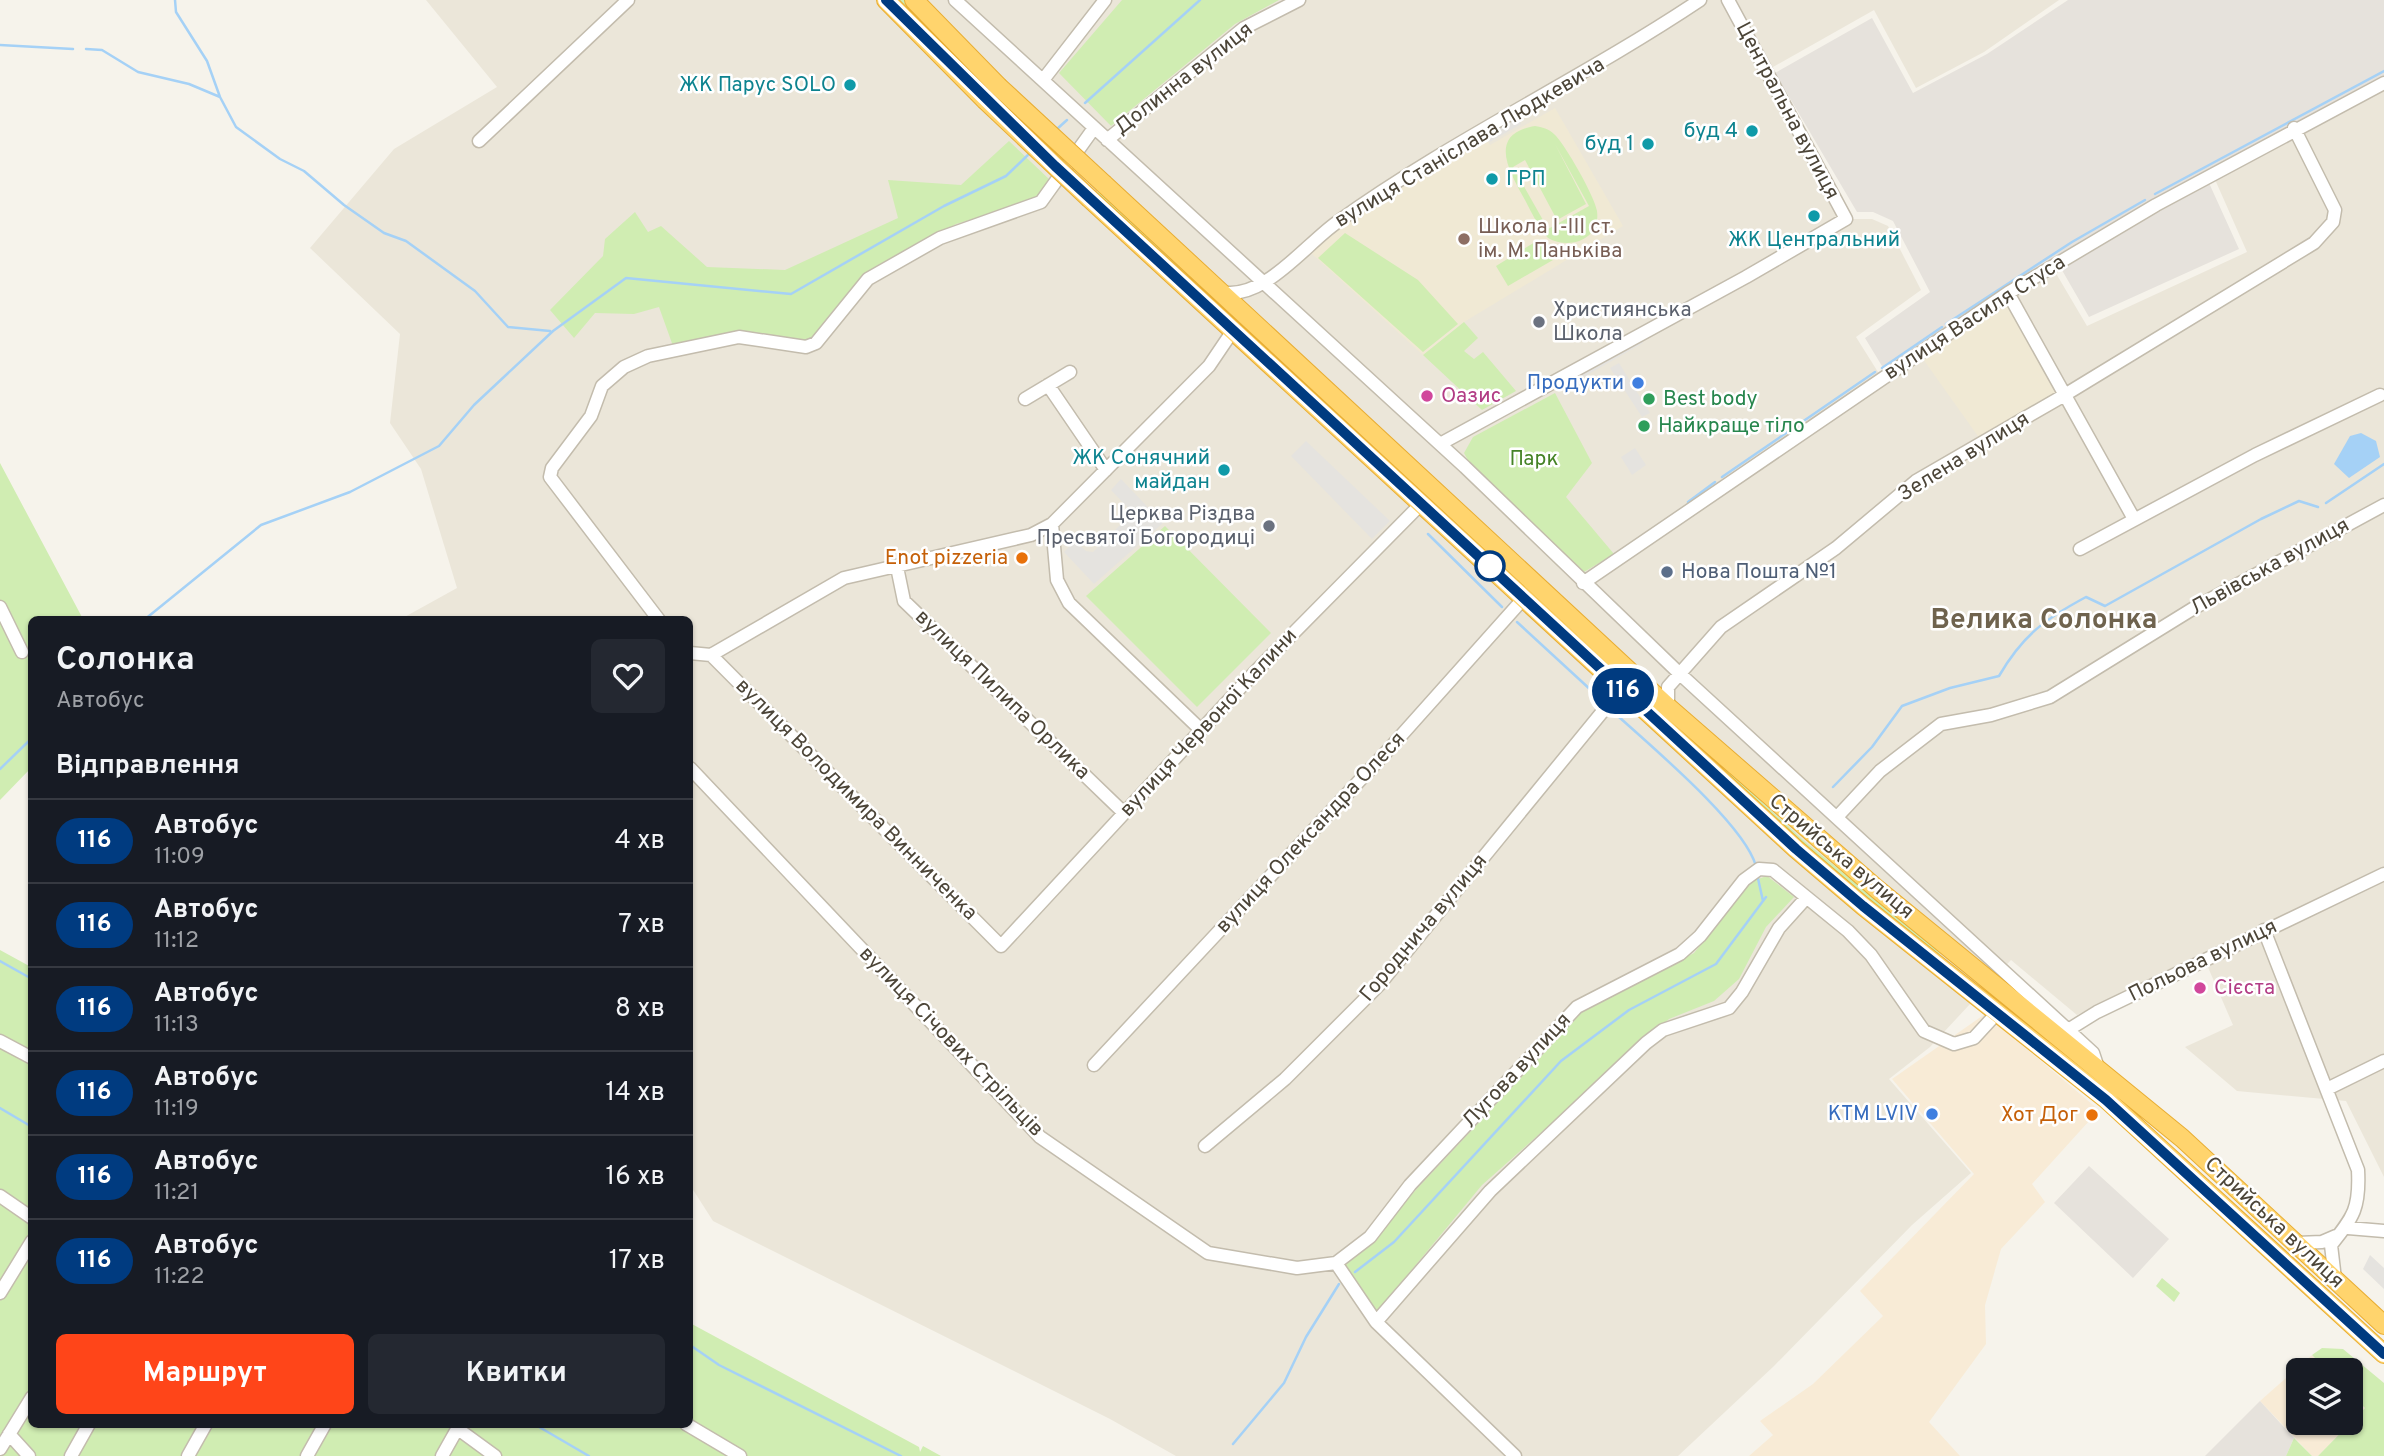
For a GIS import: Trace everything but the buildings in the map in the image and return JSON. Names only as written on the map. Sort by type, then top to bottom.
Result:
[{"type":"highway","name":"Стрийська вулиця","points":[[887,0],[985,100],[1524,598],[1612,699],[2168,1153],[2384,1354]]},
{"type":"highway","name":"Стрийська вулиця","points":[[914,0],[998,86],[1668,707],[1877,889],[2182,1138],[2384,1325]]},
{"type":"street","points":[[955,0],[1440,444],[1677,677],[1837,817],[2068,1030],[2095,1056],[2098,1068]]},
{"type":"street","points":[[1043,80],[1105,0]]},
{"type":"street","name":"Долинна вулиця","points":[[1107,140],[1244,28],[1299,0]]},
{"type":"street","name":"вулиця Станіслава Людкевича","points":[[1220,292],[1244,293],[1263,284],[1335,223],[1471,137],[1633,44],[1700,0]]},
{"type":"street","name":"Центральна вулиця","points":[[1440,444],[1746,277],[1846,219],[1728,0]]},
{"type":"street","points":[[479,141],[621,2]]},
{"type":"street","name":"вулиця Василя Стуса","points":[[1583,583],[2008,293],[2156,205],[2294,128],[2384,83]]},
{"type":"street","points":[[656,616],[550,477],[552,468],[591,416],[602,386],[624,367],[648,356],[739,337],[806,347],[816,343],[868,279],[940,238],[1041,202],[1094,128]]},
{"type":"street","name":"Зелена вулиця","points":[[1668,707],[1666,692],[1720,627],[1836,548],[1916,481],[2063,396],[2314,243],[2327,231],[2336,210],[2294,128]]},
{"type":"street","points":[[1244,293],[1242,307],[1250,319]]},
{"type":"street","points":[[2008,293],[2063,396],[2134,519]]},
{"type":"street","points":[[693,653],[711,655],[844,578],[1031,535],[1052,524],[1209,366],[1234,329]]},
{"type":"street","points":[[1025,399],[1070,372]]},
{"type":"street","points":[[1048,385],[1106,470]]},
{"type":"street","points":[[2080,549],[2255,455],[2380,395]]},
{"type":"street","name":"вулиця Червоної Калини","points":[[1001,946],[1201,730],[1422,503]]},
{"type":"street","name":"Львівська вулиця","points":[[1837,817],[1880,771],[1941,724],[1991,715],[2050,697],[2205,602],[2384,505]]},
{"type":"street","points":[[1052,524],[1057,580],[1069,603],[1201,730]]},
{"type":"street","name":"вулиця Пилипа Орлика","points":[[897,567],[904,601],[1124,813]]},
{"type":"street","name":"вулиця Олександра Олеся","points":[[1094,1065],[1390,748],[1524,598]]},
{"type":"street","points":[[0,607],[22,652]]},
{"type":"street","name":"вулиця Володимира Винниченка","points":[[711,655],[1001,946]]},
{"type":"street","points":[[1642,683],[1658,687],[1677,677]]},
{"type":"street","name":"Городнича вулиця","points":[[1205,1146],[1285,1079],[1379,985],[1612,699]]},
{"type":"street","name":"вулиця Січових Стрільців","points":[[693,771],[1040,1137],[1208,1253],[1297,1268],[1336,1263]]},
{"type":"street","name":"Лугова вулиця","points":[[1336,1263],[1370,1237],[1410,1185],[1577,1007],[1681,954],[1700,936],[1744,880],[1759,869],[1773,870],[1848,931],[1871,955],[1924,1031],[1954,1044],[1974,1038],[1998,1012]]},
{"type":"street","name":"Польова вулиця","points":[[2068,1030],[2097,1012],[2384,874]]},
{"type":"street","points":[[1376,1322],[1490,1191],[1646,1043],[1663,1030],[1729,1008],[1742,992],[1779,928],[1806,898]]},
{"type":"street","points":[[2264,930],[2358,1170],[2360,1200],[2344,1231],[2331,1245],[2335,1279]]},
{"type":"street","points":[[0,1041],[28,1056]]},
{"type":"street","points":[[2327,1089],[2384,1061]]},
{"type":"street","points":[[0,1196],[28,1215]]},
{"type":"street","points":[[2297,1243],[2322,1242],[2344,1231],[2384,1231]]},
{"type":"street","points":[[0,1293],[28,1248]]},
{"type":"street","points":[[1336,1263],[1376,1322],[1515,1456]]},
{"type":"street","points":[[0,1449],[28,1403]]},
{"type":"street","points":[[71,1456],[87,1428]]},
{"type":"street","points":[[188,1456],[204,1428]]},
{"type":"street","points":[[307,1456],[323,1428]]},
{"type":"street","points":[[442,1456],[458,1428]]},
{"type":"street","points":[[460,1428],[495,1456]]},
{"type":"street","points":[[693,1428],[740,1456]]},
{"type":"street","points":[[9,1434],[29,1456]]},
{"type":"shaded area","points":[[426,0],[2059,0],[1984,52],[1916,88],[1874,10],[1766,71],[1853,219],[1872,219],[1888,226],[1921,290],[1856,337],[1883,380],[2054,270],[2087,326],[2247,252],[2213,175],[2384,84],[2384,1177],[2346,1101],[2237,1091],[2185,1047],[2233,1025],[2207,965],[2196,956],[2077,1015],[2011,960],[1930,1047],[1889,1079],[1971,1173],[1912,1225],[1774,1366],[1678,1456],[1176,1456],[1110,1419],[713,1221],[693,1190],[693,616],[406,616],[457,588],[421,469],[390,423],[400,334],[310,248],[394,149],[497,87]]},
{"type":"shaded area","points":[[2068,0],[2384,0],[2384,76],[2204,172],[2239,249],[2089,317],[2055,258],[1885,371],[1865,338],[1930,292],[1893,221],[1873,212],[1857,212],[1775,73],[1872,18],[1913,93],[1987,54]]},
{"type":"shaded area","name":"Школа І-ІІІ ст. ім. М. Паньківа","points":[[1555,108],[1623,226],[1464,322],[1423,355],[1310,252],[1345,223],[1484,136],[1490,145]]},
{"type":"shaded area","points":[[1516,116],[1521,124],[1490,142],[1485,134]]},
{"type":"shaded area","points":[[2008,304],[2057,394],[1980,439],[1923,359]]},
{"type":"shaded area","points":[[1639,336],[1643,343],[1573,383],[1568,375]]},
{"type":"shaded area","points":[[1619,363],[1650,413],[1642,417],[1610,368]]},
{"type":"shaded area","points":[[1306,441],[1390,521],[1372,539],[1291,456]]},
{"type":"shaded area","points":[[1635,448],[1646,465],[1632,475],[1621,457]]},
{"type":"shaded area","points":[[1121,479],[1163,523],[1094,584],[1064,552],[1075,541],[1086,551],[1093,552],[1127,518],[1128,508],[1111,490]]},
{"type":"shaded area","points":[[1985,1014],[2099,1110],[2032,1184],[2045,1202],[2001,1249],[1985,1305],[1986,1344],[1929,1422],[1960,1456],[1749,1456],[1773,1435],[1760,1421],[1813,1384],[1883,1316],[1860,1291],[1974,1174],[1892,1079]]},
{"type":"shaded area","points":[[2089,1166],[2169,1239],[2133,1278],[2054,1203]]},
{"type":"shaded area","points":[[2370,1255],[2384,1268],[2384,1289],[2363,1269]]},
{"type":"shaded area","points":[[2286,1378],[2286,1428],[2260,1401]]},
{"type":"shaded area","points":[[2260,1401],[2286,1429],[2286,1435],[2294,1438],[2286,1456],[2205,1456]]},
{"type":"shaded area","points":[[2292,1435],[2339,1435],[2318,1456],[2312,1456]]},
{"type":"green space","points":[[895,0],[904,0],[987,85],[983,88]]},
{"type":"green space","points":[[1122,0],[1279,0],[1235,24],[1111,126],[1059,73]]},
{"type":"green space","points":[[1535,126],[1550,131],[1565,148],[1579,171],[1597,211],[1594,229],[1582,240],[1565,243],[1548,238],[1535,220],[1513,178],[1506,156],[1506,146],[1511,137],[1520,130]],"holes":[[[1555,144],[1589,206],[1548,229],[1513,167],[1525,160],[1557,220],[1586,204]]]},
{"type":"green space","points":[[1009,141],[1050,180],[1038,201],[956,224],[860,278],[823,331],[807,343],[745,333],[673,346],[659,307],[634,314],[595,313],[574,338],[550,310],[603,256],[605,239],[635,212],[648,232],[661,226],[707,267],[785,270],[898,218],[888,180],[961,185]]},
{"type":"green space","points":[[1099,190],[1447,511],[1444,514],[1097,193]]},
{"type":"green space","points":[[1345,233],[1418,280],[1458,324],[1423,352],[1318,258]]},
{"type":"green space","points":[[1540,239],[1553,260],[1508,286],[1496,266]]},
{"type":"green space","points":[[1464,322],[1478,338],[1464,351],[1474,359],[1483,352],[1516,391],[1482,410],[1423,355]]},
{"type":"green space","name":"Парк","points":[[1555,393],[1592,463],[1566,497],[1614,554],[1584,572],[1470,464],[1464,453],[1473,437]]},
{"type":"green space","points":[[0,463],[81,616],[28,616],[28,771],[0,800]]},
{"type":"green space","points":[[1453,515],[1804,841],[1941,952],[1937,957],[1800,845],[1449,519]]},
{"type":"green space","points":[[1165,526],[1271,633],[1197,707],[1086,596]]},
{"type":"green space","points":[[1767,876],[1794,897],[1766,927],[1739,979],[1714,1001],[1669,1019],[1482,1185],[1376,1313],[1345,1265],[1373,1243],[1412,1194],[1584,1010],[1694,953],[1752,881]]},
{"type":"green space","points":[[0,950],[28,965],[28,1428],[693,1428],[693,1325],[919,1447],[920,1452],[923,1446],[941,1456],[0,1456]]},
{"type":"green space","points":[[2162,1278],[2180,1293],[2174,1302],[2156,1286]]},
{"type":"green space","points":[[2322,1348],[2343,1349],[2354,1358],[2315,1358],[2312,1355]]},
{"type":"green space","points":[[2363,1366],[2384,1383],[2384,1456],[2318,1456],[2339,1435],[2363,1435]]},
{"type":"green space","points":[[2294,1438],[2312,1456],[2286,1456]]},
{"type":"water","points":[[2361,433],[2376,441],[2380,457],[2349,478],[2334,464],[2350,436]]},
{"type":"waterway","points":[[175,0],[176,12],[207,61],[220,97]]},
{"type":"waterway","points":[[1085,103],[1200,0]]},
{"type":"waterway","points":[[0,45],[73,49]]},
{"type":"waterway","points":[[86,49],[102,50],[138,72],[189,84],[220,97],[236,127],[280,159],[304,171],[344,205],[384,233],[406,241],[475,291],[508,327],[550,331]]},
{"type":"waterway","points":[[2155,194],[2384,71]]},
{"type":"waterway","points":[[1057,129],[1067,120]]},
{"type":"waterway","points":[[149,616],[261,525],[350,492],[439,446],[474,405],[553,331],[626,278],[791,294],[944,206],[1006,176],[1031,152]]},
{"type":"waterway","points":[[1946,324],[2072,242],[2145,200]]},
{"type":"waterway","points":[[1882,368],[1942,327]]},
{"type":"waterway","points":[[1722,477],[1875,372]]},
{"type":"waterway","points":[[2326,503],[2384,464]]},
{"type":"waterway","points":[[1688,502],[1715,482]]},
{"type":"waterway","points":[[1833,787],[1872,747],[1902,706],[1950,688],[1999,676],[2017,649],[2036,629],[2071,605],[2086,597],[2105,606],[2261,519],[2299,501],[2318,507]]},
{"type":"waterway","points":[[1428,534],[1502,607]]},
{"type":"waterway","points":[[1517,622],[1605,703]]},
{"type":"waterway","points":[[1609,708],[1714,806],[1748,848],[1756,866]]},
{"type":"waterway","points":[[0,769],[28,742]]},
{"type":"waterway","points":[[1757,874],[1763,901]]},
{"type":"waterway","points":[[1355,1272],[1394,1242],[1561,1061],[1629,1010],[1716,964],[1766,897]]},
{"type":"waterway","points":[[0,961],[28,977]]},
{"type":"waterway","points":[[0,1108],[28,1125]]},
{"type":"waterway","points":[[1233,1444],[1284,1383],[1306,1337],[1339,1284]]},
{"type":"waterway","points":[[693,1347],[719,1365],[901,1456]]},
{"type":"waterway","points":[[541,1428],[589,1456]]},
{"type":"bus line","name":"116","points":[[886,0],[1055,166],[1796,849],[1945,972],[2008,1019],[2168,1153],[2384,1354]]},
{"type":"place","name":"ЖК Парус SOLO","points":[[850,85]]},
{"type":"place","name":"буд 4","points":[[1752,131]]},
{"type":"place","name":"буд 1","points":[[1648,144]]},
{"type":"place","name":"ГРП","points":[[1492,179]]},
{"type":"place","name":"ЖК Центральний","points":[[1814,216]]},
{"type":"place","name":"Школа І-ІІІ ст. ім. М. Паньківа","points":[[1464,239]]},
{"type":"place","name":"Християнська Школа","points":[[1539,322]]},
{"type":"place","name":"Продукти","points":[[1638,383]]},
{"type":"place","name":"Оазис","points":[[1427,396]]},
{"type":"place","name":"Best body","points":[[1649,399]]},
{"type":"place","name":"Найкраще тіло","points":[[1644,426]]},
{"type":"place","name":"ЖК Сонячний майдан","points":[[1224,470]]},
{"type":"place","name":"Церква Різдва Пресвятої Богородиці","points":[[1269,526]]},
{"type":"place","name":"Enot pizzeria","points":[[1022,558]]},
{"type":"place","name":"Нова Пошта №1","points":[[1667,572]]},
{"type":"place","name":"Сієста","points":[[2200,988]]},
{"type":"place","name":"KTM LVIV","points":[[1932,1114]]},
{"type":"place","name":"Хот Дог","points":[[2092,1115]]},
{"type":"district","name":"Велика Солонка","points":[[2044,621]]}]
